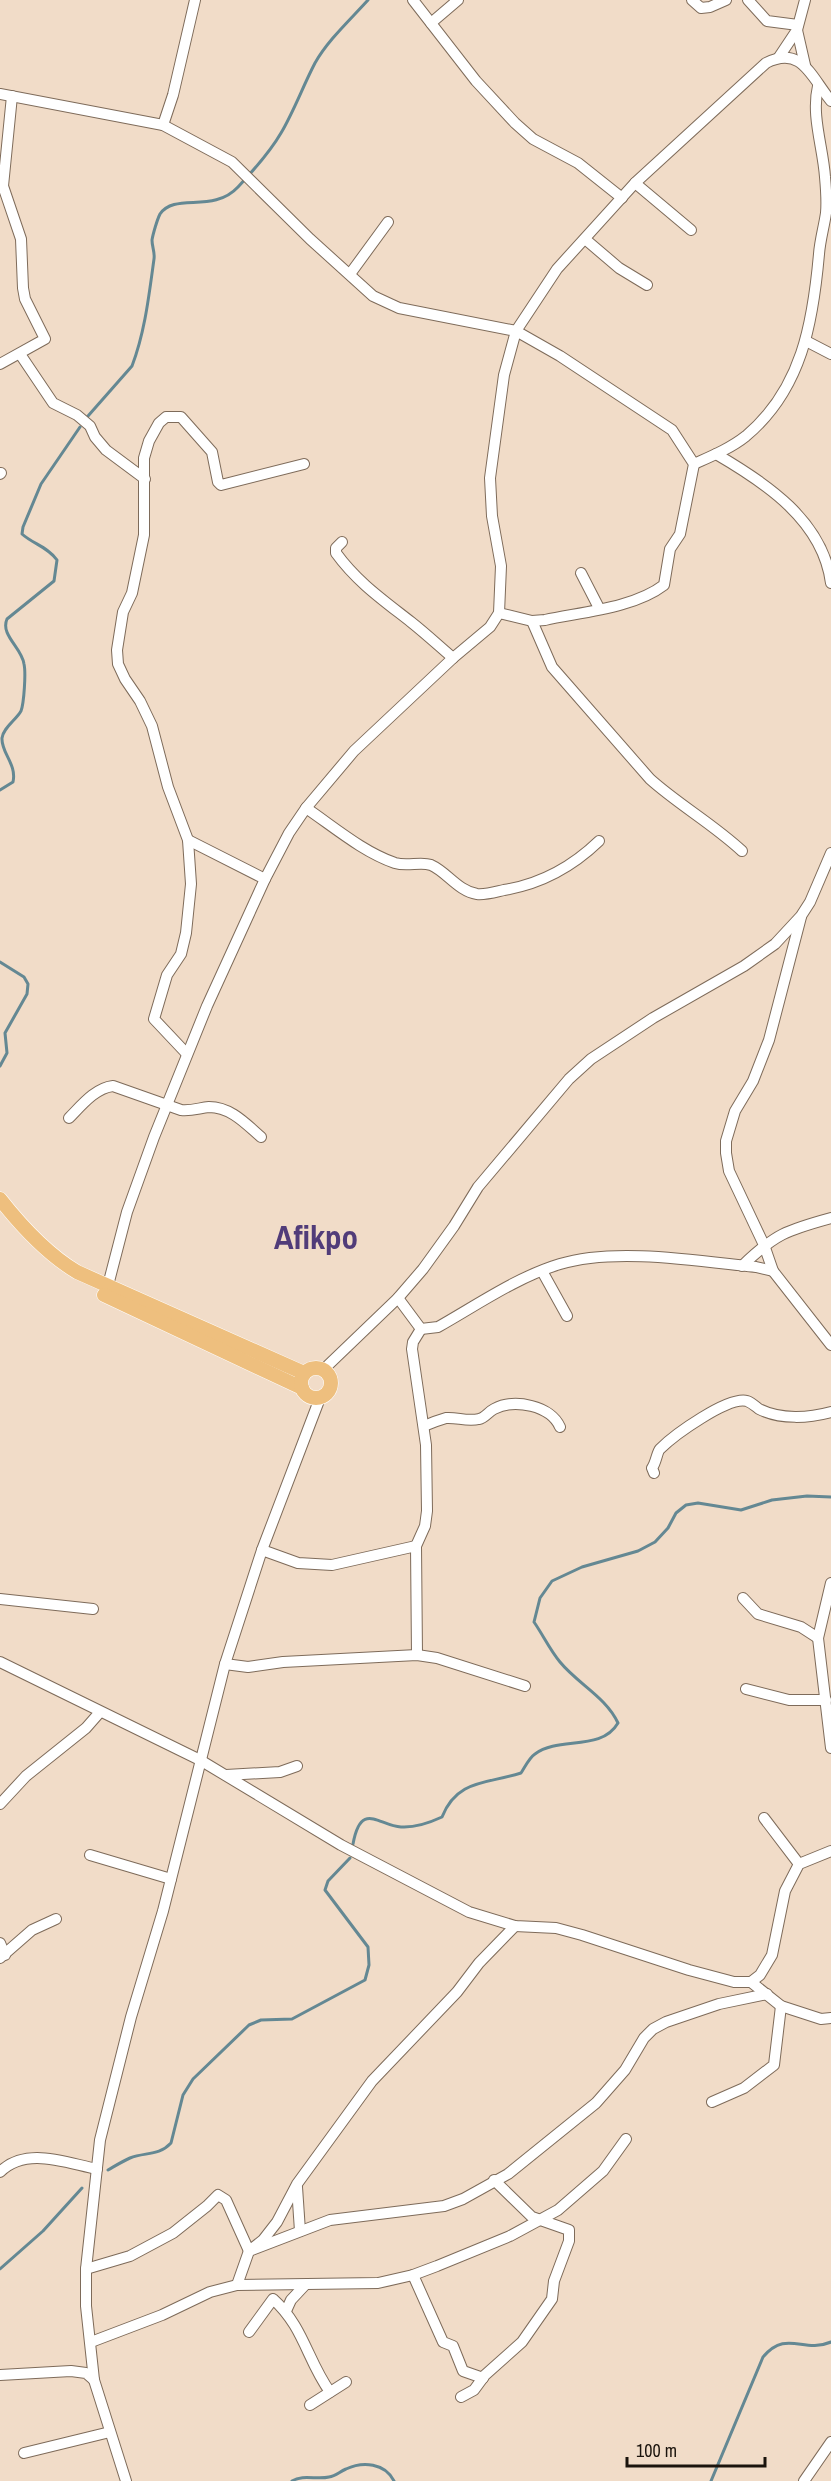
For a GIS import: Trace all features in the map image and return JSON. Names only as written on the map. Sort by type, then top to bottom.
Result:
[{"type":"main road","points":[[0,1199],[24,1227],[58,1260],[107,1291],[302,1388],[308,1396],[320,1398],[329,1390],[330,1378],[323,1370],[312,1369],[304,1373],[107,1291],[74,1280],[53,1266],[28,1244],[0,1213]]},
{"type":"main road","points":[[302,1388],[304,1373]]},
{"type":"street","points":[[164,125],[195,0]]},
{"type":"street","points":[[413,0],[476,81],[515,123],[533,139],[578,163],[622,198]]},
{"type":"street","points":[[431,23],[458,0]]},
{"type":"street","points":[[692,0],[701,8],[726,0]]},
{"type":"street","points":[[748,0],[767,21],[797,27]]},
{"type":"street","points":[[107,1291],[127,1212],[187,1054],[265,879],[289,833],[306,808],[354,751],[453,658],[490,627],[499,613],[501,566],[492,516],[490,478],[504,375],[516,331],[557,269],[634,183],[757,71],[779,57],[797,27],[805,0]]},
{"type":"street","points":[[797,27],[805,65],[831,101]]},
{"type":"street","points":[[779,57],[789,58],[805,65]]},
{"type":"street","points":[[694,464],[747,435],[771,408],[796,371],[806,341],[816,292],[819,249],[826,211],[825,176],[816,109],[819,86]]},
{"type":"street","points":[[0,94],[164,125],[232,162],[310,239],[374,296],[399,309],[516,331],[672,430],[694,464],[680,534],[670,549],[664,585],[653,594],[631,602],[532,621],[499,613]]},
{"type":"street","points":[[0,364],[45,339],[25,299],[21,239],[3,186],[12,96]]},
{"type":"street","points":[[634,183],[692,230]]},
{"type":"street","points":[[350,274],[388,222]]},
{"type":"street","points":[[585,239],[619,268],[647,285]]},
{"type":"street","points":[[806,341],[831,354]]},
{"type":"street","points":[[20,354],[53,402],[90,426],[95,437],[106,450],[145,479]]},
{"type":"street","points":[[187,1054],[154,1019],[167,975],[182,954],[186,933],[191,884],[188,840],[168,787],[152,726],[118,664],[117,650],[123,612],[132,593],[144,535],[144,458],[149,441],[159,423],[166,417],[173,416],[181,417],[213,452],[218,482],[221,485],[304,464]]},
{"type":"street","points":[[716,454],[758,479],[794,509],[817,543],[829,569],[831,584]]},
{"type":"street","points":[[342,542],[336,548],[336,553],[370,592],[413,623],[453,658]]},
{"type":"street","points":[[581,573],[599,609]]},
{"type":"street","points":[[532,621],[552,667],[650,779],[719,830],[742,851]]},
{"type":"street","points":[[306,808],[382,858],[411,866],[423,863],[432,866],[462,889],[477,894],[523,887],[554,875],[583,856],[599,841]]},
{"type":"street","points":[[188,840],[265,879]]},
{"type":"street","points":[[323,1370],[398,1298],[436,1252],[478,1187],[569,1079],[591,1059],[644,1024],[744,966],[767,950],[801,916],[810,902],[831,853]]},
{"type":"street","points":[[801,916],[769,1040],[753,1081],[735,1111],[726,1141],[729,1171],[764,1245],[773,1271],[831,1345]]},
{"type":"street","points":[[767,950],[782,949],[790,957]]},
{"type":"street","points":[[69,1118],[105,1087],[125,1089],[190,1111],[217,1107],[228,1111],[261,1137]]},
{"type":"street","points":[[742,1266],[764,1245],[785,1232],[831,1218]]},
{"type":"street","points":[[421,1329],[438,1327],[542,1271],[574,1260],[639,1257],[773,1271]]},
{"type":"street","points":[[542,1271],[567,1316]]},
{"type":"street","points":[[398,1298],[421,1329]]},
{"type":"street","points":[[417,1655],[416,1546],[425,1526],[427,1511],[424,1426],[412,1349],[413,1342],[421,1329]]},
{"type":"street","points":[[126,2481],[94,2380],[92,2342],[86,2306],[86,2269],[100,2140],[171,1879],[225,1664],[262,1550],[320,1398]]},
{"type":"street","points":[[654,1473],[652,1468],[661,1448],[700,1419],[736,1401],[746,1401],[760,1409],[792,1417],[817,1416],[831,1412]]},
{"type":"street","points":[[424,1426],[448,1418],[466,1421],[482,1419],[493,1409],[518,1405],[547,1411],[556,1418],[560,1427]]},
{"type":"street","points":[[262,1550],[298,1563],[332,1565],[416,1546]]},
{"type":"street","points":[[831,1583],[818,1638],[831,1748]]},
{"type":"street","points":[[743,1598],[758,1614],[801,1627],[818,1638]]},
{"type":"street","points":[[0,1599],[93,1609]]},
{"type":"street","points":[[225,1664],[248,1667],[283,1662],[417,1655],[437,1658],[525,1686]]},
{"type":"street","points":[[0,1662],[201,1760],[341,1845],[469,1912],[515,1926],[556,1928],[689,1971],[734,1982],[752,1982],[781,2006],[821,2019],[831,2018]]},
{"type":"street","points":[[746,1689],[789,1700],[826,1700]]},
{"type":"street","points":[[0,1804],[32,1770],[86,1728],[100,1712]]},
{"type":"street","points":[[226,1775],[280,1772],[297,1766]]},
{"type":"street","points":[[765,1818],[799,1864]]},
{"type":"street","points":[[752,1982],[759,1976],[772,1955],[785,1891],[799,1864],[831,1851]]},
{"type":"street","points":[[90,1855],[171,1879]]},
{"type":"street","points":[[2,1956],[32,1930],[56,1919]]},
{"type":"street","points":[[237,2285],[249,2251],[263,2240],[277,2222],[297,2184],[372,2081],[457,1992],[479,1963],[515,1926]]},
{"type":"street","points":[[0,1943],[2,1956]]},
{"type":"street","points":[[249,2251],[330,2220],[444,2206],[463,2199],[508,2174],[532,2157],[596,2103],[625,2070],[652,2029],[719,2004],[767,1994]]},
{"type":"street","points":[[712,2102],[744,2088],[774,2065],[781,2006]]},
{"type":"street","points":[[92,2342],[162,2315],[210,2292],[237,2285],[378,2283],[413,2275],[510,2236],[558,2210],[603,2171],[626,2139]]},
{"type":"street","points":[[0,2172],[19,2160],[39,2157],[97,2169]]},
{"type":"street","points":[[461,2397],[474,2390],[483,2378],[522,2343],[552,2299],[554,2281],[569,2241],[569,2230],[532,2217],[494,2180]]},
{"type":"street","points":[[297,2184],[300,2231]]},
{"type":"street","points":[[86,2269],[130,2256],[173,2233],[218,2195],[226,2200],[249,2251]]},
{"type":"street","points":[[413,2275],[443,2342],[453,2346],[464,2372],[483,2378]]},
{"type":"street","points":[[249,2332],[273,2299],[275,2285]]},
{"type":"street","points":[[286,2311],[291,2300],[305,2285]]},
{"type":"street","points":[[273,2299],[286,2311],[299,2329],[321,2379],[330,2392]]},
{"type":"street","points":[[0,2375],[71,2371],[86,2373],[94,2380]]},
{"type":"street","points":[[310,2404],[346,2382]]},
{"type":"street","points":[[24,2453],[110,2432]]},
{"type":"street","points":[[804,2481],[831,2442]]},
{"type":"waterway","points":[[88,416],[132,366],[146,313],[154,259],[152,240],[160,214],[175,204],[217,200],[238,187],[277,140],[320,55],[368,0]]},
{"type":"waterway","points":[[0,790],[13,782],[13,770],[2,738],[21,711],[25,681],[25,668],[20,652],[6,631],[7,619],[54,581],[57,560],[22,534],[23,527],[41,484],[80,427]]},
{"type":"waterway","points":[[0,962],[24,977],[28,984],[27,994],[5,1033],[7,1053],[0,1066]]},
{"type":"waterway","points":[[353,1844],[356,1831],[366,1819],[401,1827],[417,1826],[432,1821],[442,1817],[448,1805],[465,1789],[521,1773],[529,1760],[545,1749],[601,1738],[611,1732],[618,1723],[599,1698],[560,1662],[534,1622],[540,1598],[552,1581],[582,1567],[638,1551],[655,1542],[668,1528],[676,1513],[686,1505],[698,1503],[741,1510],[772,1500],[807,1496],[831,1497]]},
{"type":"waterway","points":[[108,2170],[130,2158],[162,2150],[171,2143],[183,2095],[193,2079],[249,2025],[261,2020],[292,2019],[365,1980],[369,1965],[368,1947],[325,1890],[328,1881],[350,1858]]},
{"type":"waterway","points":[[0,2269],[43,2231],[82,2188]]},
{"type":"waterway","points":[[711,2481],[763,2357],[772,2349],[788,2343],[821,2345],[831,2342]]},
{"type":"waterway","points":[[292,2481],[301,2478],[324,2478],[359,2465],[379,2467],[385,2470],[394,2481]]},
{"type":"district","name":"Afikpo","points":[[316,1237]]}]
